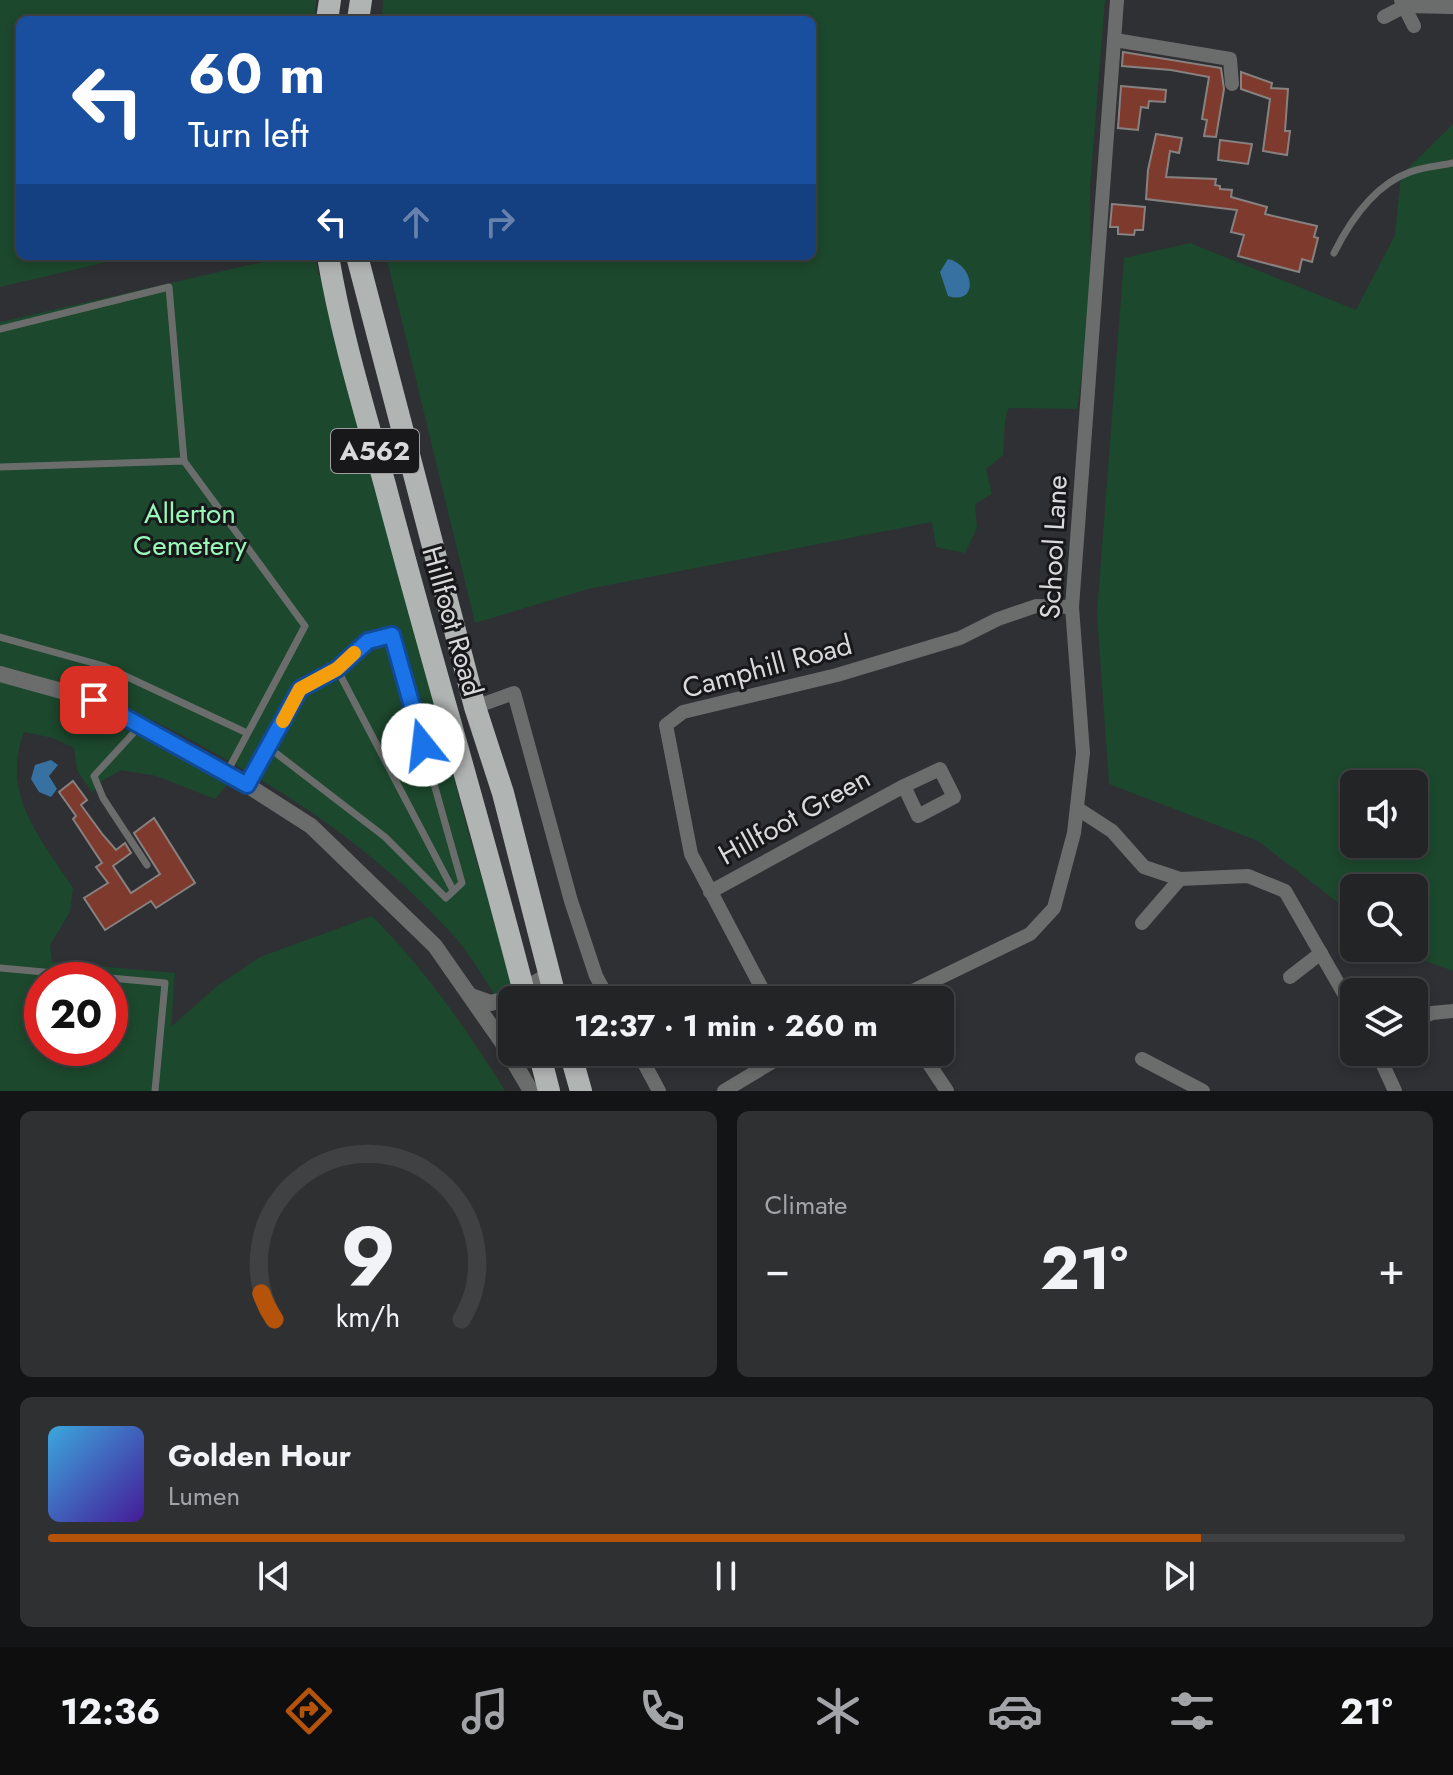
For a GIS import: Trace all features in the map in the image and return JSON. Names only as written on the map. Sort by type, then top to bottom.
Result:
[{"type":"highway","name":"Hillfoot Road","points":[[329,260],[339,316],[427,645],[480,822],[522,986]]},
{"type":"highway","name":"Hillfoot Road","points":[[358,260],[475,707],[503,793],[552,986]]},
{"type":"highway","points":[[543,1066],[549,1091]]},
{"type":"highway","points":[[574,1066],[581,1091]]},
{"type":"street","name":"School Lane","points":[[923,986],[1030,934],[1054,908],[1078,809],[1083,753],[1072,607],[1117,0]]},
{"type":"street","points":[[1403,3],[1414,26]]},
{"type":"street","points":[[1384,17],[1403,3],[1453,7]]},
{"type":"street","points":[[1115,40],[1230,59],[1232,84]]},
{"type":"street","name":"Camphill Road","points":[[760,986],[691,854],[666,725],[683,712],[837,675],[960,638],[998,619],[1036,606],[1072,607]]},
{"type":"street","points":[[0,674],[94,700],[247,785],[311,826],[435,946],[502,1042],[531,1091]]},
{"type":"street","name":"Hillfoot Road","points":[[475,707],[514,693],[571,901],[601,986]]},
{"type":"street","name":"Hillfoot Green","points":[[710,892],[904,786]]},
{"type":"street","points":[[1078,809],[1112,831],[1144,867],[1180,879],[1248,876],[1285,891],[1340,986]]},
{"type":"street","points":[[1142,923],[1180,879]]},
{"type":"street","points":[[1290,977],[1321,953]]},
{"type":"street","points":[[535,986],[549,975]]},
{"type":"street","points":[[470,995],[491,1003],[498,1001]]},
{"type":"street","points":[[1428,1015],[1453,1011]]},
{"type":"street","points":[[1142,1059],[1203,1091]]},
{"type":"street","points":[[646,1066],[659,1091]]},
{"type":"street","points":[[724,1091],[766,1066]]},
{"type":"street","points":[[930,1066],[947,1091]]},
{"type":"street","points":[[1383,1066],[1395,1091]]},
{"type":"lane","points":[[1334,253],[1347,228],[1375,194],[1409,172],[1453,163]]},
{"type":"lane","points":[[0,329],[169,287],[184,461],[305,626],[226,775]]},
{"type":"lane","points":[[0,467],[184,461]]},
{"type":"lane","points":[[247,785],[300,689],[337,669],[368,641],[392,635],[462,883],[446,898],[385,837],[268,747]]},
{"type":"lane","points":[[0,637],[104,666],[247,733]]},
{"type":"lane","points":[[337,669],[453,890]]},
{"type":"lane","points":[[139,727],[94,776],[103,798],[147,865]]},
{"type":"lane","points":[[0,968],[165,983],[155,1091]]},
{"type":"green space","points":[[0,0],[316,0],[314,16],[16,16],[16,260],[116,260],[0,287]]},
{"type":"green space","points":[[383,0],[1105,0],[1090,186],[1091,312],[1077,409],[1009,408],[1003,455],[986,469],[992,494],[975,504],[977,528],[965,553],[936,547],[932,522],[588,589],[475,623],[387,260],[816,260],[816,16],[382,16]]},
{"type":"green space","points":[[1453,124],[1453,971],[1428,962],[1428,874],[1340,874],[1340,904],[1258,841],[1109,784],[1097,613],[1124,258],[1190,243],[1356,310],[1395,235],[1401,175]]},
{"type":"green space","name":"Allerton Cemetery","points":[[271,260],[316,260],[467,828],[514,986],[498,986],[498,999],[466,951],[429,909],[377,862],[322,820],[264,782],[180,734],[86,694],[72,705],[148,740],[204,750],[239,771],[215,799],[156,776],[121,770],[102,781],[92,793],[77,770],[74,748],[53,738],[24,732],[17,776],[21,796],[37,833],[73,888],[70,912],[50,945],[52,962],[24,962],[24,1066],[128,1066],[128,969],[175,973],[171,1027],[217,986],[260,957],[372,916],[443,999],[505,1091],[0,1091],[0,322]]},
{"type":"water","points":[[948,259],[957,263],[968,276],[969,290],[958,298],[948,296],[940,272]]},
{"type":"water","points":[[51,760],[58,765],[49,776],[57,789],[51,797],[39,792],[31,779],[35,765]]},
{"type":"building","points":[[1123,52],[1221,68],[1224,89],[1216,137],[1204,136],[1207,120],[1202,119],[1209,77],[1122,66]]},
{"type":"building","points":[[1241,72],[1272,83],[1271,88],[1288,89],[1285,131],[1290,131],[1287,155],[1263,151],[1270,99],[1241,89]]},
{"type":"building","points":[[1121,86],[1166,90],[1165,102],[1149,101],[1148,108],[1141,107],[1138,130],[1118,128]]},
{"type":"building","points":[[1156,134],[1182,138],[1179,153],[1170,151],[1166,177],[1216,179],[1215,185],[1220,189],[1232,190],[1231,197],[1267,207],[1265,214],[1317,226],[1314,237],[1318,238],[1312,262],[1302,259],[1299,272],[1238,256],[1244,235],[1231,232],[1237,210],[1146,199],[1148,170]]},
{"type":"building","points":[[1220,140],[1252,144],[1248,164],[1218,160]]},
{"type":"building","points":[[1112,204],[1145,207],[1143,230],[1135,230],[1134,235],[1118,234],[1118,227],[1110,227]]},
{"type":"building","points":[[73,781],[87,800],[81,805],[103,835],[116,850],[125,843],[131,853],[113,866],[131,893],[160,874],[134,833],[154,818],[195,883],[156,908],[151,901],[105,930],[84,898],[108,883],[96,867],[102,863],[59,792]]},
{"type":"slow traffic","points":[[283,721],[300,689],[337,669],[354,653]]},
{"type":"route","points":[[94,700],[247,785],[300,689],[337,669],[368,641],[392,635],[423,745]]}]
